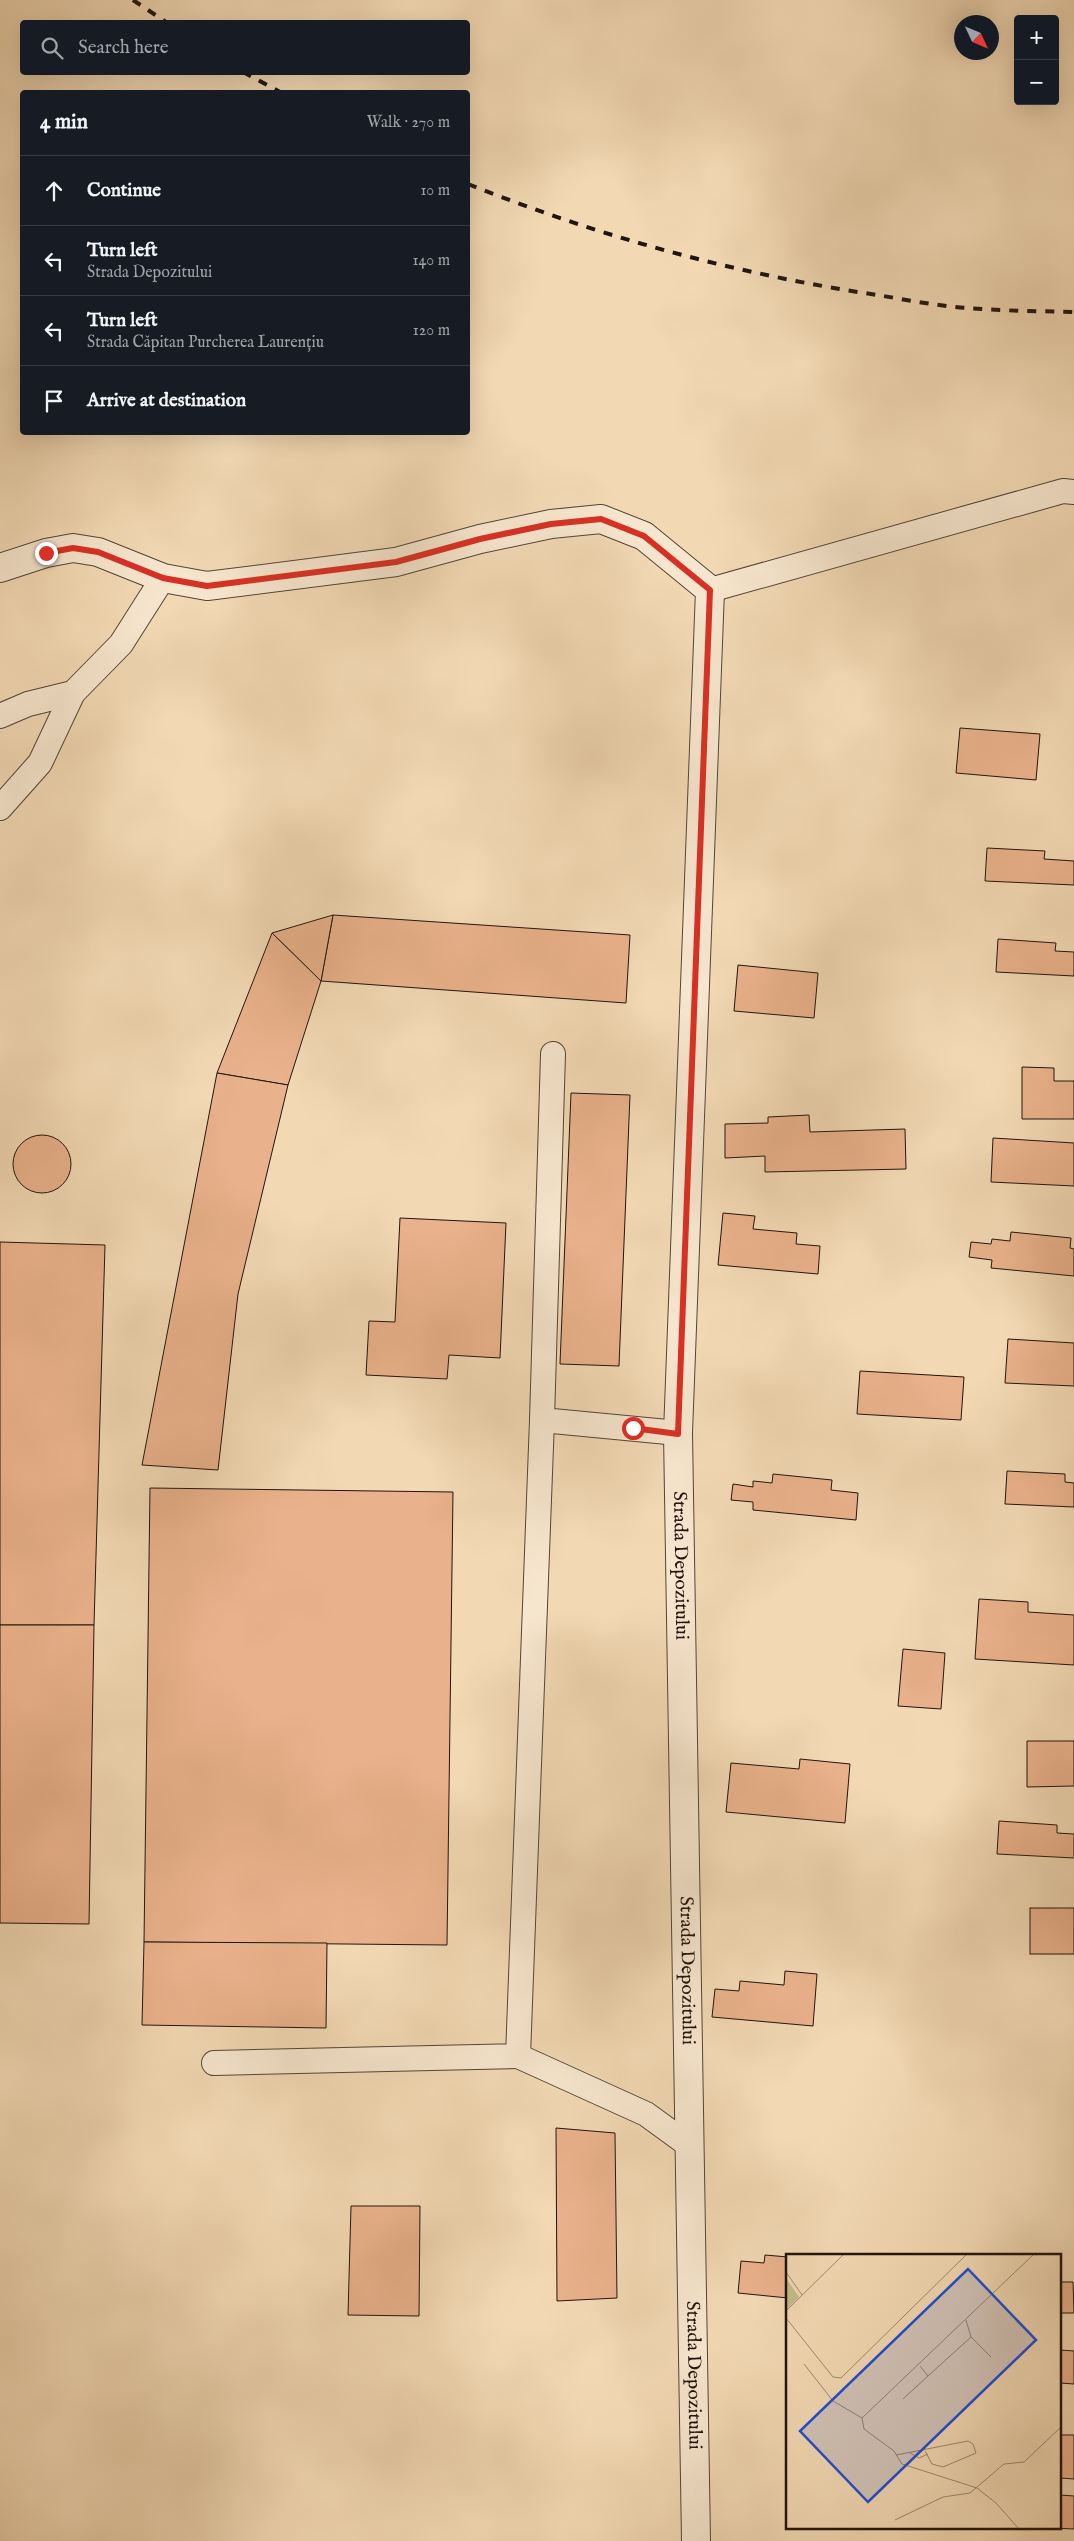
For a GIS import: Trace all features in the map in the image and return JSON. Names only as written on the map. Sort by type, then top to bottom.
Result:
[{"type":"street","points":[[0,568],[46,553],[73,548],[98,552],[163,578],[207,586],[396,562],[525,529],[551,524],[601,519],[644,536],[710,590]]},
{"type":"street","name":"Strada Depozitului","points":[[696,2541],[678,1434],[710,590]]},
{"type":"lane","points":[[710,590],[1063,491],[1074,492]]},
{"type":"lane","points":[[0,808],[40,763],[73,693],[121,644],[163,578]]},
{"type":"lane","points":[[0,716],[28,704],[73,693]]},
{"type":"lane","points":[[518,2056],[542,1420],[553,1054]]},
{"type":"lane","points":[[542,1420],[678,1434]]},
{"type":"lane","points":[[214,2063],[518,2056],[646,2114],[690,2146]]},
{"type":"building","points":[[960,728],[1040,734],[1036,780],[956,773]]},
{"type":"building","points":[[987,848],[1045,851],[1044,859],[1074,861],[1074,885],[985,881]]},
{"type":"building","points":[[333,915],[630,935],[626,1003],[321,981]]},
{"type":"building","points":[[333,915],[321,981],[272,933]]},
{"type":"building","points":[[272,933],[321,981],[288,1085],[217,1073]]},
{"type":"building","points":[[998,939],[1056,943],[1055,951],[1074,952],[1074,976],[996,972]]},
{"type":"building","points":[[738,965],[818,973],[814,1018],[734,1011]]},
{"type":"building","points":[[1022,1067],[1054,1068],[1054,1081],[1074,1081],[1074,1119],[1022,1119]]},
{"type":"building","points":[[217,1073],[288,1085],[238,1294],[218,1470],[142,1465]]},
{"type":"building","points":[[571,1093],[630,1095],[619,1366],[560,1364]]},
{"type":"building","points":[[809,1115],[810,1132],[905,1129],[906,1169],[765,1172],[765,1156],[725,1158],[725,1124],[768,1123],[768,1117]]},
{"type":"building","points":[[42,1135],[53,1137],[63,1143],[69,1153],[71,1164],[69,1175],[63,1185],[53,1191],[42,1193],[31,1191],[21,1185],[15,1175],[13,1164],[15,1153],[21,1143],[31,1137]]},
{"type":"building","points":[[993,1138],[1074,1143],[1074,1186],[991,1182]]},
{"type":"building","points":[[723,1213],[755,1216],[753,1229],[797,1233],[796,1244],[820,1246],[818,1274],[718,1265]]},
{"type":"building","points":[[400,1218],[506,1223],[500,1358],[449,1355],[447,1379],[366,1375],[369,1321],[395,1322]]},
{"type":"building","points":[[1011,1232],[1071,1238],[1070,1248],[1074,1249],[1074,1276],[991,1268],[992,1260],[969,1257],[971,1242],[991,1244],[992,1239],[1010,1241]]},
{"type":"building","points":[[0,1242],[105,1245],[94,1625],[0,1625]]},
{"type":"building","points":[[1008,1339],[1074,1343],[1074,1386],[1005,1383]]},
{"type":"building","points":[[860,1371],[964,1377],[961,1420],[857,1414]]},
{"type":"building","points":[[1007,1471],[1065,1474],[1065,1482],[1074,1483],[1074,1507],[1005,1504]]},
{"type":"building","points":[[773,1474],[832,1480],[831,1490],[858,1493],[856,1520],[753,1510],[753,1502],[731,1500],[733,1484],[753,1487],[753,1481],[772,1483]]},
{"type":"building","points":[[150,1488],[453,1492],[447,1945],[144,1942]]},
{"type":"building","points":[[979,1599],[1028,1602],[1028,1612],[1074,1615],[1074,1665],[975,1659]]},
{"type":"building","points":[[0,1625],[94,1625],[89,1924],[0,1923]]},
{"type":"building","points":[[903,1649],[945,1653],[941,1709],[898,1706]]},
{"type":"building","points":[[1027,1741],[1074,1741],[1074,1786],[1027,1787]]},
{"type":"building","points":[[800,1759],[850,1764],[845,1823],[726,1812],[731,1763],[799,1769]]},
{"type":"building","points":[[999,1821],[1057,1825],[1057,1833],[1074,1834],[1074,1858],[997,1854]]},
{"type":"building","points":[[1030,1908],[1074,1908],[1074,1954],[1030,1954]]},
{"type":"building","points":[[144,1942],[327,1943],[326,2028],[142,2025]]},
{"type":"building","points":[[785,1971],[817,1974],[813,2026],[712,2017],[715,1989],[739,1991],[740,1981],[784,1985]]},
{"type":"building","points":[[556,2128],[615,2133],[617,2298],[557,2301]]},
{"type":"building","points":[[351,2206],[420,2206],[419,2316],[348,2315]]},
{"type":"building","points":[[765,2255],[786,2257],[786,2298],[738,2293],[741,2261],[764,2263]]},
{"type":"building","points":[[1062,2282],[1073,2282],[1074,2313],[1062,2313]]},
{"type":"building","points":[[1062,2350],[1074,2351],[1074,2384],[1062,2383]]},
{"type":"building","points":[[1062,2435],[1074,2435],[1074,2479],[1062,2478]]},
{"type":"building","points":[[1062,2495],[1074,2496],[1074,2529],[1051,2528],[1062,2528]]},
{"type":"railway","points":[[133,0],[163,20]]},
{"type":"railway","points":[[249,75],[276,90]]},
{"type":"railway","points":[[470,185],[517,203],[616,236],[666,251],[768,275],[944,306],[994,310],[1074,312]]},
{"type":"route","points":[[46,553],[73,548],[98,552],[163,578],[207,586],[396,562],[480,539],[551,524],[601,519],[644,536],[710,590],[678,1434],[633,1428]]}]
